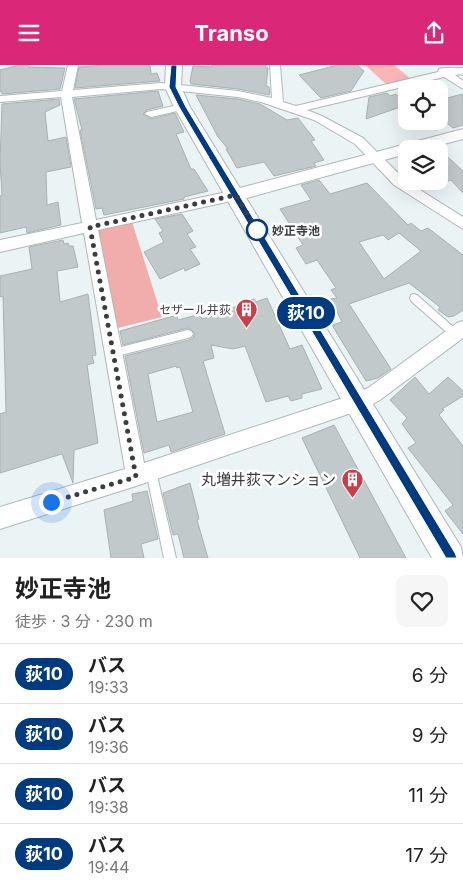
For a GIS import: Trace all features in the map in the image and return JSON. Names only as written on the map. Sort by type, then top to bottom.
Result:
[{"type":"main road","points":[[176,86],[236,195],[450,558]]},
{"type":"street","points":[[73,65],[66,94],[114,353],[144,474]]},
{"type":"street","points":[[275,65],[278,103]]},
{"type":"street","points":[[435,65],[463,86]]},
{"type":"street","points":[[295,110],[446,73],[463,71]]},
{"type":"street","points":[[0,99],[161,86],[176,86],[254,96],[278,103],[337,127],[359,141],[399,182],[463,224]]},
{"type":"street","points":[[151,114],[176,86]]},
{"type":"street","points":[[440,140],[463,134]]},
{"type":"street","points":[[0,246],[236,195],[398,151]]},
{"type":"street","points":[[0,518],[144,474],[359,401],[374,394],[459,331]]},
{"type":"lane","points":[[414,298],[459,331]]},
{"type":"lane","points":[[114,353],[188,333]]},
{"type":"lane","points":[[144,474],[170,558]]},
{"type":"shaded area","points":[[365,65],[394,65],[411,79],[398,80],[398,82],[387,85]]},
{"type":"shaded area","points":[[132,222],[162,317],[118,328],[96,229]]},
{"type":"building","points":[[20,65],[65,68],[60,89],[2,94],[2,91],[0,92],[0,70]]},
{"type":"building","points":[[150,65],[151,74],[157,73],[160,81],[75,88],[79,67]]},
{"type":"building","points":[[212,65],[266,65],[265,67],[268,68],[266,86],[269,87],[269,95],[238,89],[191,84],[193,66],[212,67]]},
{"type":"building","points":[[338,65],[357,65],[364,71],[351,91],[321,98],[299,75]]},
{"type":"building","points":[[158,91],[163,106],[147,110],[143,114],[151,119],[175,113],[184,132],[176,134],[191,169],[194,169],[208,191],[184,197],[184,199],[104,215],[102,208],[96,209],[80,130],[82,130],[74,99]]},
{"type":"building","points":[[387,93],[390,96],[396,94],[398,96],[398,108],[366,119],[369,97]]},
{"type":"building","points":[[463,94],[463,125],[453,128],[448,124],[448,98]]},
{"type":"building","points":[[196,95],[238,99],[260,104],[287,120],[298,118],[315,140],[311,141],[324,160],[314,163],[316,166],[274,176],[264,162],[237,168]]},
{"type":"building","points":[[59,99],[60,105],[45,112],[48,141],[66,137],[71,167],[46,172],[47,205],[58,202],[61,225],[27,233],[26,227],[0,233],[2,104]]},
{"type":"building","points":[[448,157],[463,171],[463,193],[451,180],[448,181]]},
{"type":"building","points":[[319,180],[330,194],[367,183],[408,225],[411,223],[421,231],[428,228],[463,255],[463,310],[454,316],[448,317],[438,310],[440,307],[409,283],[349,304],[391,369],[378,378],[366,381],[332,325],[342,322],[331,299],[337,298],[331,290],[336,288],[317,260],[306,264],[296,248],[303,245],[280,209],[311,200],[301,185]],"holes":[[[399,233],[421,251],[384,279],[359,242],[383,235],[388,240]]]},
{"type":"building","points":[[182,214],[193,231],[187,234],[196,247],[190,249],[200,264],[185,271],[184,268],[160,279],[144,252],[164,242],[159,233],[163,231],[155,219]]},
{"type":"building","points":[[63,240],[64,244],[68,243],[69,246],[73,246],[78,267],[57,271],[60,302],[88,294],[96,355],[92,356],[94,363],[87,365],[98,443],[74,450],[73,483],[62,454],[0,473],[0,414],[6,412],[3,296],[0,297],[0,276],[32,269],[29,247]]},
{"type":"building","points":[[267,298],[290,349],[302,345],[322,389],[302,394],[302,398],[291,401],[288,396],[266,402],[245,346],[233,349],[211,345],[214,358],[203,361],[225,434],[171,452],[169,445],[144,453],[125,356],[189,340],[193,338],[195,333],[188,328],[123,345],[120,331],[177,315],[178,320],[200,314],[202,319],[230,311],[230,308],[245,305],[245,301],[254,299],[256,302]],"holes":[[[176,366],[177,368],[180,367],[193,412],[157,422],[148,374]]]},
{"type":"building","points":[[415,377],[429,394],[448,377],[463,391],[463,396],[442,409],[444,410],[439,415],[463,446],[463,534],[445,511],[453,505],[408,448],[416,443],[402,424],[407,418],[390,400]]},
{"type":"building","name":"丸増井荻マンション","points":[[334,425],[406,558],[360,558],[302,438]]},
{"type":"building","points":[[190,483],[199,519],[197,520],[208,558],[184,558],[178,534],[173,535],[163,493]]},
{"type":"building","points":[[147,491],[158,539],[141,544],[144,558],[111,558],[104,510],[133,501],[132,494]]},
{"type":"bus line","name":"荻10","points":[[174,65],[173,87],[182,107],[359,401],[450,558]]},
{"type":"place","name":"妙正寺池","points":[[257,230]]},
{"type":"place","name":"セザール井荻","points":[[247,328]]},
{"type":"place","name":"丸増井荻マンション","points":[[352,498]]},
{"type":"route","points":[[51,502],[136,477],[90,227],[236,195],[257,230]]}]
